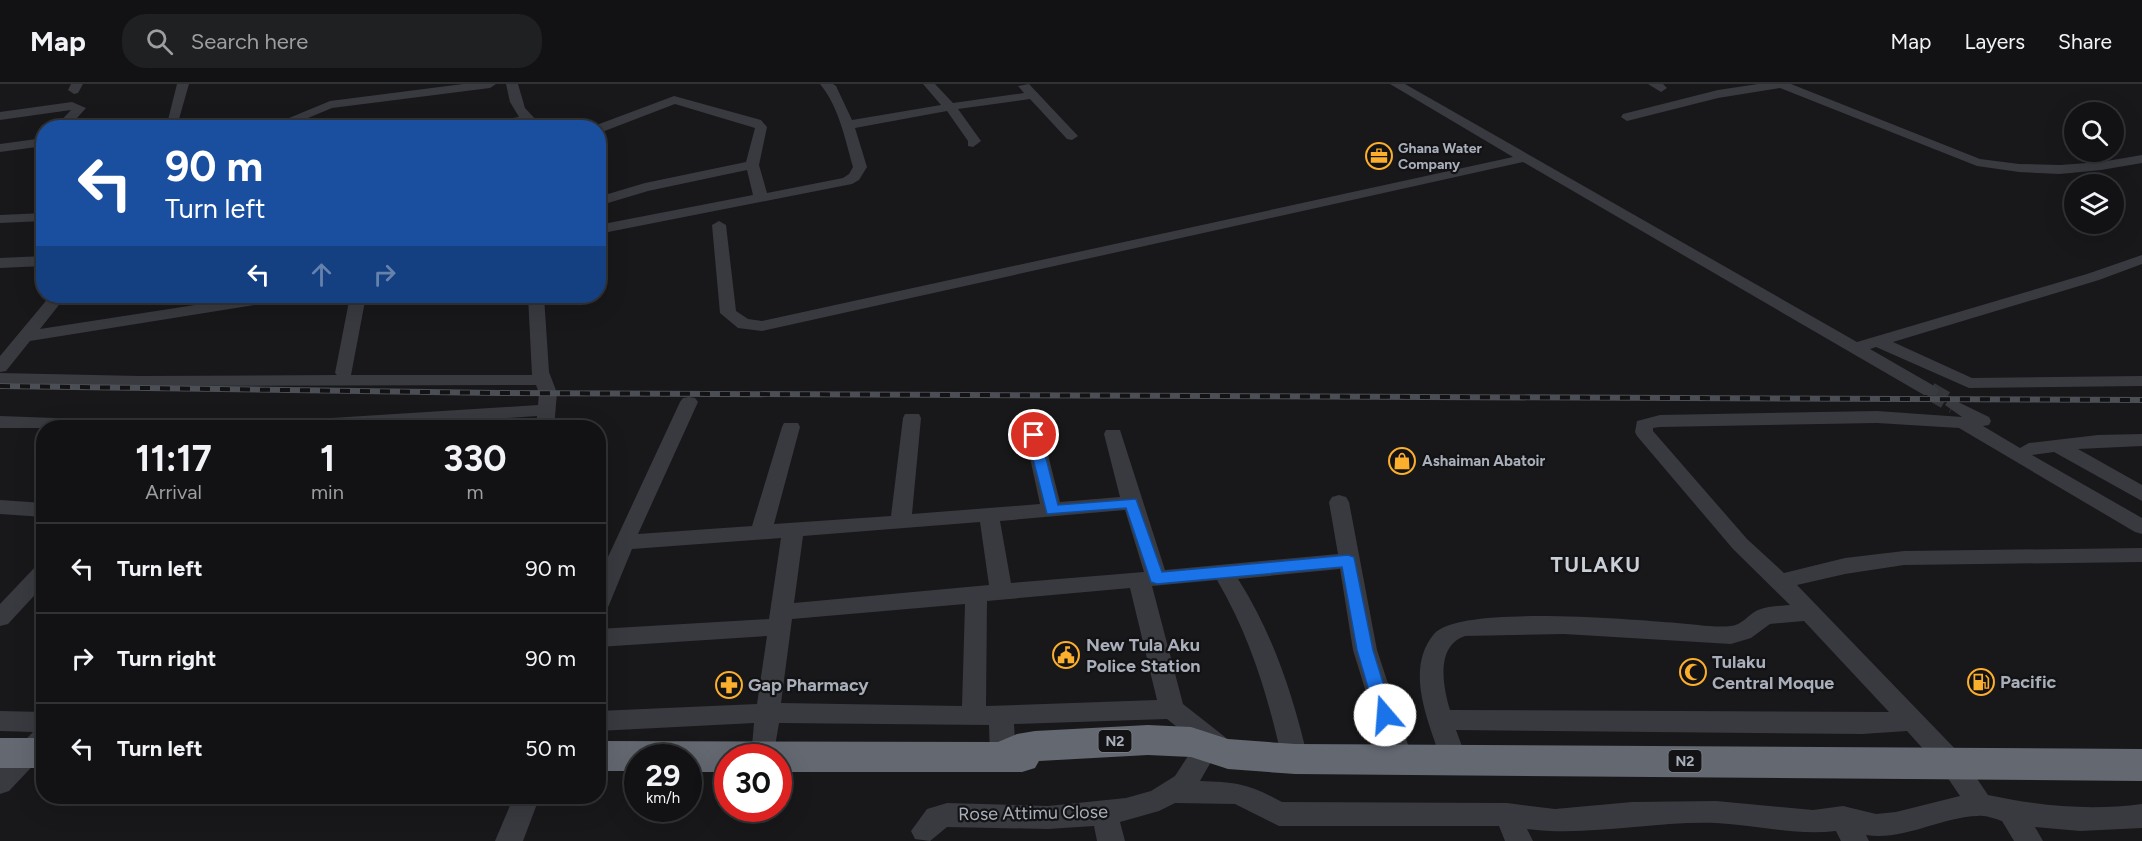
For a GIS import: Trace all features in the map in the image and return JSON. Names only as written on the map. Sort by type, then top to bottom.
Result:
[{"type":"highway","name":"N2","points":[[606,756],[714,755]]},
{"type":"highway","name":"N2","points":[[792,755],[2142,765]]},
{"type":"street","points":[[169,120],[183,84]]},
{"type":"street","points":[[292,120],[330,105],[490,84]]},
{"type":"street","points":[[512,84],[515,98],[529,120]]},
{"type":"street","points":[[606,228],[847,181],[854,177],[860,167],[848,125],[832,89],[826,84]]},
{"type":"street","points":[[929,84],[950,107],[975,141],[973,143]]},
{"type":"street","points":[[1022,84],[1072,136]]},
{"type":"street","points":[[1396,84],[1930,391]]},
{"type":"street","points":[[1627,117],[1718,94],[1781,84],[1977,162],[2005,168],[2072,170],[2142,159]]},
{"type":"street","points":[[848,125],[1033,95]]},
{"type":"street","points":[[606,126],[665,102],[682,101],[757,123],[761,127],[752,165],[761,198]]},
{"type":"street","points":[[0,116],[72,106],[80,108],[68,120]]},
{"type":"street","points":[[0,148],[36,143]]},
{"type":"street","points":[[719,225],[728,313],[744,324],[762,326],[1525,158]]},
{"type":"street","points":[[606,199],[645,186],[752,165]]},
{"type":"street","points":[[0,219],[36,217]]},
{"type":"street","points":[[1855,348],[2093,277],[2140,259]]},
{"type":"street","points":[[0,263],[36,261]]},
{"type":"street","points":[[0,369],[52,303]]},
{"type":"street","points":[[23,337],[236,303]]},
{"type":"street","points":[[344,373],[357,303]]},
{"type":"street","points":[[512,420],[546,419],[548,393],[542,376],[537,303]]},
{"type":"street","points":[[1877,342],[1969,383],[2142,381]]},
{"type":"street","points":[[0,369],[140,381],[542,376]]},
{"type":"street","points":[[173,371],[542,376]]},
{"type":"street","points":[[606,575],[624,542],[689,402]]},
{"type":"street","points":[[1954,405],[2142,515]]},
{"type":"street","points":[[901,522],[912,417]]},
{"type":"street","points":[[1980,804],[1952,763],[1914,721],[1782,583],[1740,544],[1644,432],[1644,425],[1660,422],[1877,417],[1963,423],[2142,527]]},
{"type":"street","points":[[0,422],[36,423]]},
{"type":"street","points":[[761,532],[791,427]]},
{"type":"street","points":[[1034,435],[1052,510]]},
{"type":"street","points":[[1113,435],[1148,579],[1172,710],[1213,757]]},
{"type":"street","points":[[2029,449],[2142,440]]},
{"type":"street","points":[[2058,446],[2142,495]]},
{"type":"street","points":[[1340,502],[1348,561],[1365,650],[1400,760]]},
{"type":"street","points":[[624,542],[1131,503]]},
{"type":"street","points":[[0,507],[36,509]]},
{"type":"street","points":[[989,515],[1001,592]]},
{"type":"street","points":[[764,744],[792,530]]},
{"type":"street","points":[[1782,583],[1794,577],[1845,566],[1904,558],[2142,555]]},
{"type":"street","points":[[606,637],[781,620],[1001,592],[1348,561]]},
{"type":"street","points":[[1223,572],[1239,597],[1270,662],[1283,702],[1294,759]]},
{"type":"street","points":[[0,618],[11,593],[36,576]]},
{"type":"street","points":[[974,717],[976,596]]},
{"type":"street","points":[[1454,760],[1432,680],[1432,662],[1438,646],[1448,633],[1461,628],[1541,625],[1622,627],[1731,635],[1743,632],[1765,616],[1808,612]]},
{"type":"street","points":[[606,721],[768,712],[974,717],[1172,710]]},
{"type":"street","points":[[1001,716],[1003,757]]},
{"type":"street","points":[[1442,720],[1828,724],[1914,721]]},
{"type":"street","points":[[0,721],[32,744],[0,783]]},
{"type":"street","name":"Rose Attimu Close","points":[[922,837],[936,817],[947,815],[1105,815],[1147,805],[1176,792],[1213,757]]},
{"type":"street","points":[[1176,792],[1235,793],[1252,799],[1278,814],[1507,814],[1555,821],[1632,814],[1716,812],[1813,822],[1849,830],[1886,825],[1980,804],[2011,812],[2070,821],[2111,821],[2142,816]]},
{"type":"street","points":[[509,841],[524,804]]},
{"type":"street","points":[[2011,812],[2029,841]]},
{"type":"street","points":[[1507,814],[1518,841]]},
{"type":"street","points":[[1105,815],[1111,841]]},
{"type":"tunnel","points":[[1930,391],[1954,405]]},
{"type":"railway","points":[[0,386],[498,393],[2142,400]]},
{"type":"place","name":"Ghana Water Company","points":[[1379,156]]},
{"type":"place","name":"Ashaiman Abatoir","points":[[1402,461]]},
{"type":"place","name":"New Tula Aku Police Station","points":[[1066,655]]},
{"type":"place","name":"Tulaku Central Moque","points":[[1693,672]]},
{"type":"place","name":"Pacific","points":[[1981,682]]},
{"type":"place","name":"Gap Pharmacy","points":[[729,685]]},
{"type":"district","name":"TULAKU","points":[[1596,564]]},
{"type":"route","points":[[1034,435],[1052,510],[1131,503],[1157,578],[1348,561],[1365,650],[1385,715]]}]
